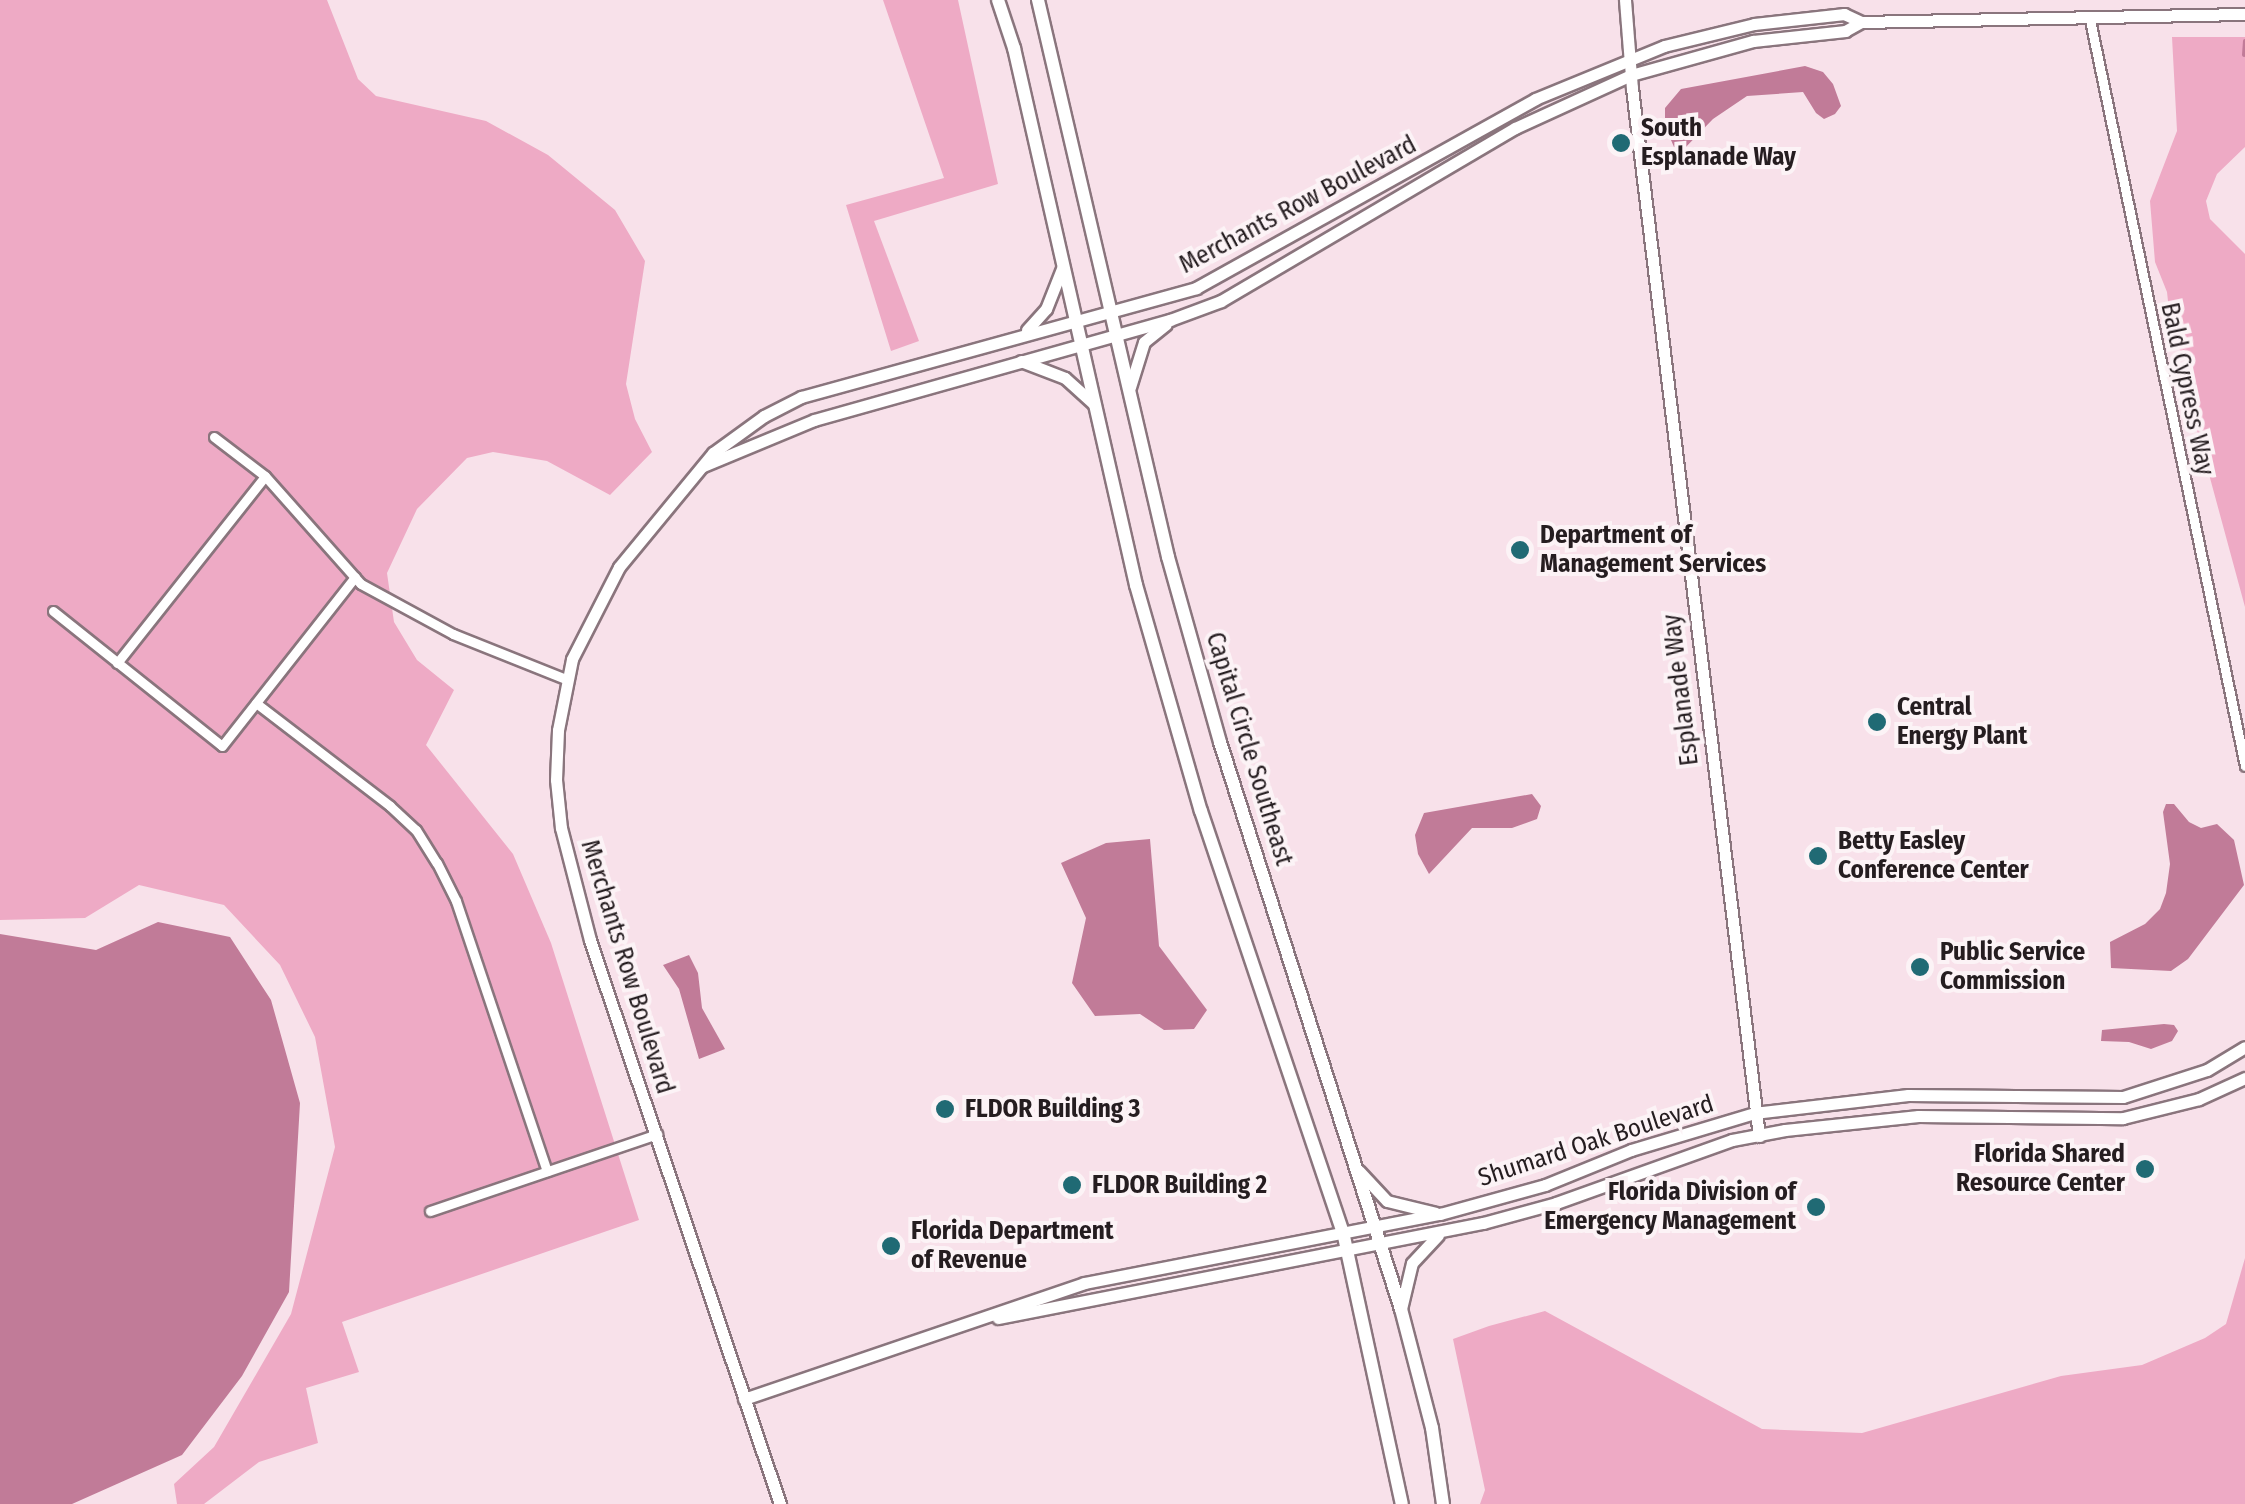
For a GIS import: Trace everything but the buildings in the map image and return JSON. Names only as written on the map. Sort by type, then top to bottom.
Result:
[{"type":"main road","points":[[998,0],[1014,48],[1136,585],[1201,811],[1348,1249],[1402,1504]]},
{"type":"main road","name":"Capital Circle Southeast","points":[[1038,0],[1168,557],[1216,725],[1401,1309],[1432,1428],[1444,1504]]},
{"type":"street","name":"Esplanade Way","points":[[1625,0],[1759,1136]]},
{"type":"street","name":"Merchants Row Boulevard","points":[[780,1504],[590,940],[561,828],[558,730],[572,659],[619,567],[702,466],[733,437],[800,397],[1196,288],[1324,220],[1536,98],[1630,58],[1754,24],[1844,14],[1862,22],[2245,14]]},
{"type":"street","name":"Bald Cypress Way","points":[[2090,20],[2245,766]]},
{"type":"street","name":"Merchants Row Boulevard","points":[[702,466],[814,420],[1170,320],[1222,301],[1515,128],[1631,75],[1753,40],[1844,31],[1862,22]]},
{"type":"street","points":[[1324,220],[1334,237]]},
{"type":"street","points":[[1022,335],[1046,309],[1063,266]]},
{"type":"street","points":[[1130,387],[1144,342],[1170,320]]},
{"type":"street","points":[[1021,360],[1065,378],[1094,404]]},
{"type":"street","points":[[214,437],[265,476],[355,577],[453,634],[568,680]]},
{"type":"street","points":[[117,662],[265,476]]},
{"type":"street","points":[[53,612],[222,746],[355,577]]},
{"type":"street","points":[[256,703],[390,806],[416,830],[437,863],[456,901],[546,1171]]},
{"type":"street","name":"Shumard Oak Boulevard","points":[[744,1399],[1084,1283],[1440,1214],[1545,1185],[1631,1150],[1754,1113],[1908,1095],[2123,1097],[2207,1070],[2245,1047]]},
{"type":"street","name":"Shumard Oak Boulevard","points":[[964,1324],[1097,1302],[1440,1233],[1556,1203],[1704,1149],[1813,1125],[1918,1116],[2124,1118],[2199,1099],[2245,1078]]},
{"type":"street","points":[[430,1210],[657,1134]]},
{"type":"street","points":[[1631,1150],[1640,1173]]},
{"type":"street","points":[[1356,1168],[1387,1201],[1440,1214]]},
{"type":"street","points":[[1401,1309],[1412,1263],[1440,1233]]},
{"type":"shaded area","points":[[0,0],[327,0],[358,79],[376,96],[486,121],[548,155],[615,210],[645,261],[626,384],[635,419],[652,452],[610,495],[547,461],[493,452],[467,458],[417,509],[387,573],[394,622],[417,660],[454,690],[426,745],[513,854],[551,943],[639,1220],[342,1322],[359,1372],[306,1388],[318,1443],[259,1462],[204,1504],[177,1504],[174,1484],[214,1447],[291,1314],[335,1147],[315,1037],[280,965],[224,905],[139,885],[85,918],[0,920]]},
{"type":"shaded area","points":[[883,0],[958,0],[998,184],[874,221],[919,341],[891,351],[846,205],[944,178]]},
{"type":"shaded area","points":[[2172,37],[2245,37],[2245,147],[2217,174],[2206,201],[2210,219],[2245,254],[2245,607],[2197,430],[2186,359],[2172,338],[2167,292],[2155,262],[2150,201],[2177,131]]},
{"type":"shaded area","points":[[1805,66],[1823,72],[1833,84],[1841,106],[1835,114],[1824,119],[1803,92],[1747,96],[1713,119],[1682,151],[1674,147],[1665,126],[1665,108],[1681,89]]},
{"type":"shaded area","points":[[1532,794],[1541,806],[1537,819],[1512,828],[1472,828],[1429,874],[1418,854],[1415,835],[1424,813]]},
{"type":"shaded area","points":[[2166,804],[2174,804],[2189,822],[2201,828],[2217,824],[2234,840],[2244,885],[2188,959],[2171,971],[2111,968],[2110,942],[2145,924],[2160,909],[2166,893],[2170,864],[2163,812]]},
{"type":"shaded area","points":[[1150,839],[1159,946],[1207,1010],[1194,1029],[1164,1030],[1140,1014],[1095,1016],[1072,983],[1086,918],[1061,863],[1106,843]]},
{"type":"shaded area","points":[[158,922],[230,937],[271,1000],[300,1103],[289,1292],[242,1376],[182,1455],[72,1504],[0,1504],[0,934],[96,950]]},
{"type":"shaded area","points":[[689,955],[698,973],[702,1008],[725,1049],[699,1059],[679,989],[663,965]]},
{"type":"shaded area","points":[[2174,1025],[2178,1031],[2172,1041],[2151,1049],[2129,1042],[2101,1041],[2102,1030]]},
{"type":"shaded area","points":[[2245,1258],[2245,1504],[1480,1504],[1485,1490],[1453,1339],[1489,1326],[1545,1311],[1762,1429],[1862,1433],[2061,1376],[2142,1365],[2205,1338],[2226,1324]]},
{"type":"waterway","points":[[2244,55],[2245,41]]},
{"type":"place","name":"South Esplanade Way","points":[[1621,143]]},
{"type":"place","name":"Department of Management Services","points":[[1520,550]]},
{"type":"place","name":"Central Energy Plant","points":[[1877,722]]},
{"type":"place","name":"Betty Easley Conference Center","points":[[1818,856]]},
{"type":"place","name":"Public Service Commission","points":[[1920,967]]},
{"type":"place","name":"FLDOR Building 3","points":[[945,1109]]},
{"type":"place","name":"Florida Shared Resource Center","points":[[2145,1169]]},
{"type":"place","name":"FLDOR Building 2","points":[[1072,1185]]},
{"type":"place","name":"Florida Division of Emergency Management","points":[[1816,1207]]},
{"type":"place","name":"Florida Department of Revenue","points":[[891,1246]]}]
